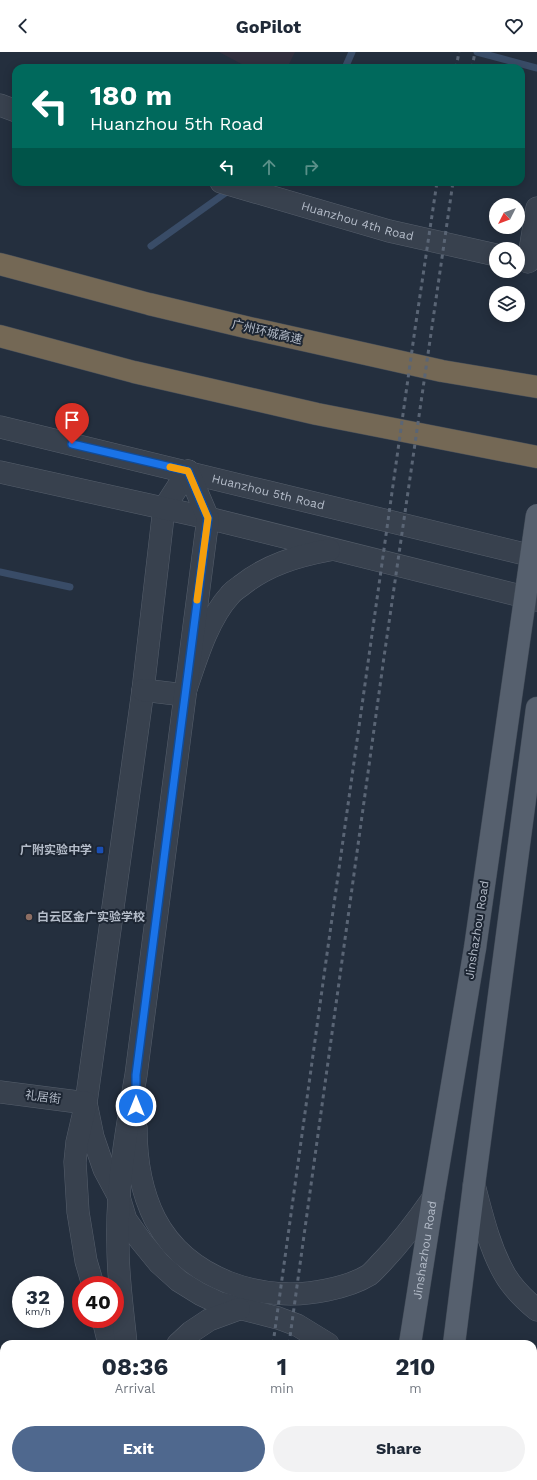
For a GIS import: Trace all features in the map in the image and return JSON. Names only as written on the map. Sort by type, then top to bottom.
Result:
[{"type":"highway","name":"广州环城高速","points":[[0,264],[149,304],[247,327],[442,371],[537,386]]},
{"type":"highway","points":[[0,336],[134,372],[317,414],[537,457]]},
{"type":"main road","name":"Jinshazhou Road","points":[[411,1340],[475,948],[537,515]]},
{"type":"main road","points":[[455,1340],[537,708]]},
{"type":"street","points":[[0,105],[12,110]]},
{"type":"street","name":"Huanzhou 4th Road","points":[[235,186],[389,231],[489,253]]},
{"type":"street","points":[[528,262],[537,208]]},
{"type":"street","name":"Huanzhou 5th Road","points":[[0,427],[188,471],[333,509],[537,557]]},
{"type":"street","points":[[90,1276],[86,1261],[78,1212],[75,1162],[77,1142],[86,1103],[143,690],[164,508],[188,471]]},
{"type":"street","points":[[126,1340],[119,1288],[118,1245],[119,1196],[124,1140],[136,1075],[208,518],[188,471]]},
{"type":"street","points":[[0,472],[208,518],[537,600]]},
{"type":"street","points":[[184,695],[201,648],[212,624],[230,595],[250,578],[290,559],[334,549]]},
{"type":"street","points":[[143,690],[184,695]]},
{"type":"street","points":[[136,1075],[136,1137],[140,1173],[147,1199],[156,1219],[168,1238],[182,1255],[198,1268],[219,1279],[260,1292],[282,1295],[300,1295],[318,1292],[353,1283],[370,1274],[392,1252],[433,1198]]},
{"type":"street","name":"礼居街","points":[[0,1092],[86,1103]]},
{"type":"street","points":[[86,1103],[93,1137],[104,1169],[119,1196],[126,1220],[159,1263],[178,1281],[200,1294],[239,1309],[278,1318],[297,1325],[321,1340]]},
{"type":"street","points":[[474,1185],[492,1247],[504,1274],[523,1298],[537,1310]]},
{"type":"street","points":[[182,1340],[191,1332],[209,1320],[239,1309]]},
{"type":"street","points":[[105,1328],[108,1340]]},
{"type":"shaded area","points":[[219,52],[295,52],[289,64],[242,64]]},
{"type":"waterway","points":[[347,64],[352,52]]},
{"type":"waterway","points":[[477,52],[522,64]]},
{"type":"waterway","points":[[525,65],[537,68]]},
{"type":"waterway","points":[[151,246],[231,189]]},
{"type":"waterway","points":[[0,572],[70,587]]},
{"type":"railway","points":[[457,64],[459,52]]},
{"type":"railway","points":[[473,64],[475,52]]},
{"type":"railway","points":[[274,1340],[415,329],[436,186]]},
{"type":"railway","points":[[290,1340],[384,657],[452,186]]},
{"type":"slow traffic","points":[[170,467],[188,471],[208,518],[197,600]]},
{"type":"place","name":"广附实验中学","points":[[100,850]]},
{"type":"place","name":"白云区金广实验学校","points":[[29,917]]},
{"type":"route","points":[[72,444],[188,471],[208,518],[136,1075],[136,1106]]}]
